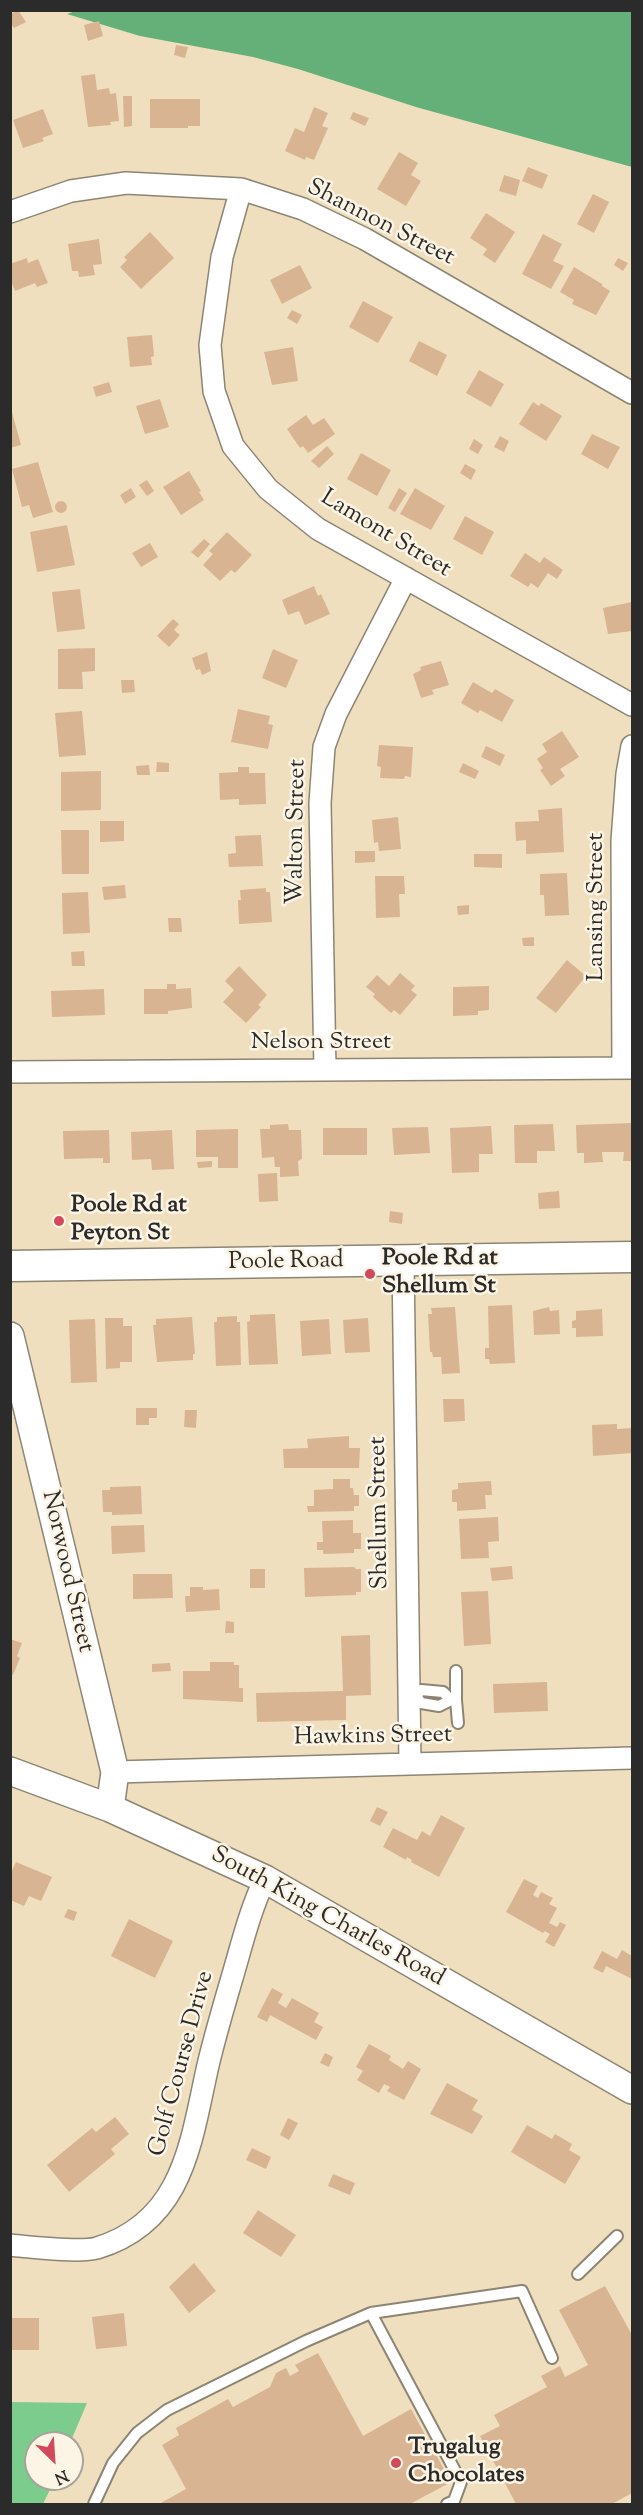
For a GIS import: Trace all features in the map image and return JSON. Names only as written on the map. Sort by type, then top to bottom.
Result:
[{"type":"main road","name":"Poole Road","points":[[10,1266],[633,1257]]},
{"type":"street","name":"Shannon Street","points":[[10,212],[71,191],[126,183],[241,189],[303,209],[365,239],[633,393]]},
{"type":"street","name":"Lamont Street","points":[[241,189],[222,257],[210,345],[214,391],[233,446],[267,489],[318,529],[633,705]]},
{"type":"street","name":"Walton Street","points":[[325,1070],[320,803],[324,747],[336,714],[406,578]]},
{"type":"street","name":"Lansing Street","points":[[628,1068],[622,841],[627,774],[633,746]]},
{"type":"street","name":"Nelson Street","points":[[10,1072],[628,1068]]},
{"type":"street","name":"Shellum Street","points":[[403,1262],[413,1696],[410,1763]]},
{"type":"street","name":"Norwood Street","points":[[10,1336],[114,1772],[110,1808]]},
{"type":"street","name":"Hawkins Street","points":[[114,1772],[633,1758]]},
{"type":"street","name":"South King Charles Road","points":[[10,1771],[110,1808],[265,1879],[633,2090]]},
{"type":"street","name":"Golf Course Drive","points":[[10,2245],[49,2249],[95,2248],[140,2227],[165,2201],[182,2172],[193,2135],[209,2060],[249,1915],[265,1879]]},
{"type":"lane","points":[[456,1671],[453,1700],[458,1724]]},
{"type":"lane","points":[[413,1696],[421,1703],[439,1706],[453,1700]]},
{"type":"lane","points":[[578,2274],[617,2236]]},
{"type":"lane","points":[[94,2505],[113,2463],[137,2433],[167,2410],[306,2341],[371,2313],[522,2291],[552,2358]]},
{"type":"lane","points":[[371,2313],[461,2482],[454,2501],[447,2505]]},
{"type":"green space","points":[[78,10],[632,11],[632,167],[416,107],[298,69],[253,57],[140,36],[67,14]]},
{"type":"green space","points":[[11,2402],[87,2403],[75,2431],[24,2431],[24,2491],[49,2491],[43,2504],[11,2504]]},
{"type":"building","points":[[18,10],[26,22],[14,28],[10,22],[10,14]]},
{"type":"building","points":[[99,21],[103,36],[88,41],[84,25]]},
{"type":"building","points":[[176,45],[188,47],[185,58],[174,55]]},
{"type":"building","points":[[95,74],[97,90],[109,88],[110,94],[116,93],[119,121],[110,122],[111,125],[88,127],[81,76]]},
{"type":"building","points":[[123,96],[132,96],[132,126],[124,127]]},
{"type":"building","points":[[150,99],[200,99],[200,126],[150,128]]},
{"type":"building","points":[[314,107],[328,113],[322,126],[328,128],[314,160],[306,157],[305,160],[285,151],[295,128],[304,132]]},
{"type":"building","points":[[43,109],[53,134],[42,138],[44,141],[23,148],[13,120]]},
{"type":"building","points":[[353,112],[369,118],[365,126],[350,119]]},
{"type":"building","points":[[399,152],[418,163],[411,175],[421,181],[406,206],[377,189]]},
{"type":"building","points":[[528,167],[548,175],[542,189],[522,181]]},
{"type":"building","points":[[504,175],[520,180],[516,196],[499,191]]},
{"type":"building","points":[[593,194],[609,202],[594,233],[577,224]]},
{"type":"building","points":[[486,213],[515,232],[495,263],[483,255],[487,249],[470,238]]},
{"type":"building","points":[[150,232],[174,258],[141,289],[120,267],[127,260],[124,257]]},
{"type":"building","points":[[543,234],[562,244],[553,261],[564,266],[551,289],[522,274]]},
{"type":"building","points":[[99,239],[102,264],[93,265],[95,275],[79,277],[78,271],[72,271],[68,244]]},
{"type":"building","points":[[27,258],[28,263],[38,259],[48,283],[37,287],[35,283],[15,291],[10,278],[10,264]]},
{"type":"building","points":[[618,258],[628,263],[623,271],[614,265]]},
{"type":"building","points":[[300,265],[312,288],[282,304],[270,280]]},
{"type":"building","points":[[574,267],[610,291],[596,315],[572,304],[574,300],[560,292]]},
{"type":"building","points":[[363,301],[393,317],[378,343],[349,327]]},
{"type":"building","points":[[292,310],[302,315],[297,324],[287,318]]},
{"type":"building","points":[[152,335],[154,356],[151,357],[152,365],[130,367],[127,337]]},
{"type":"building","points":[[419,341],[447,355],[437,376],[409,361]]},
{"type":"building","points":[[293,347],[298,381],[272,385],[264,352]]},
{"type":"building","points":[[479,370],[504,384],[491,407],[466,393]]},
{"type":"building","points":[[109,382],[112,392],[96,397],[93,387]]},
{"type":"building","points":[[160,399],[169,427],[145,434],[136,406]]},
{"type":"building","points":[[533,402],[539,406],[541,403],[562,416],[546,441],[519,424]]},
{"type":"building","points":[[10,405],[21,445],[10,448]]},
{"type":"building","points":[[306,415],[313,425],[324,418],[335,434],[308,453],[303,446],[300,448],[287,429]]},
{"type":"building","points":[[592,434],[620,447],[608,469],[581,454]]},
{"type":"building","points":[[500,436],[509,441],[504,452],[494,447]]},
{"type":"building","points":[[474,439],[483,445],[478,454],[469,449]]},
{"type":"building","points":[[327,446],[334,454],[319,468],[311,461]]},
{"type":"building","points":[[361,453],[391,470],[377,496],[347,479]]},
{"type":"building","points":[[38,462],[53,512],[33,518],[29,505],[22,507],[12,469]]},
{"type":"building","points":[[465,464],[476,470],[471,480],[460,473]]},
{"type":"building","points":[[189,471],[204,500],[181,515],[163,487]]},
{"type":"building","points":[[147,480],[154,491],[147,496],[139,485]]},
{"type":"building","points":[[131,488],[136,497],[125,504],[120,495]]},
{"type":"building","points":[[399,488],[407,493],[395,512],[388,508]]},
{"type":"building","points":[[415,488],[445,506],[431,530],[400,514]]},
{"type":"building","points":[[63,501],[67,507],[63,513],[59,513],[55,505]]},
{"type":"building","points":[[465,516],[494,532],[482,555],[453,539]]},
{"type":"building","points":[[67,525],[75,565],[37,572],[30,532]]},
{"type":"building","points":[[227,532],[252,555],[235,573],[231,570],[220,581],[203,565],[213,554],[209,551]]},
{"type":"building","points":[[204,539],[210,544],[198,558],[191,552]]},
{"type":"building","points":[[150,543],[158,557],[141,567],[132,553]]},
{"type":"building","points":[[525,553],[540,563],[544,557],[563,570],[557,579],[548,573],[538,588],[531,583],[528,587],[510,576]]},
{"type":"building","points":[[314,586],[318,596],[321,594],[330,614],[305,625],[299,611],[288,615],[282,600]]},
{"type":"building","points":[[80,589],[85,629],[57,632],[52,592]]},
{"type":"building","points":[[632,602],[632,631],[608,634],[603,608]]},
{"type":"building","points":[[173,619],[179,624],[174,630],[180,635],[169,647],[157,636]]},
{"type":"building","points":[[95,648],[95,671],[82,672],[83,689],[58,689],[58,649]]},
{"type":"building","points":[[273,649],[298,660],[286,688],[262,678]]},
{"type":"building","points":[[207,652],[211,671],[202,675],[200,669],[196,670],[192,658]]},
{"type":"building","points":[[441,661],[449,685],[432,690],[434,694],[421,698],[413,674],[421,670],[420,667]]},
{"type":"building","points":[[121,680],[134,680],[135,692],[122,693]]},
{"type":"building","points":[[473,682],[492,693],[495,689],[514,700],[502,722],[480,710],[478,713],[461,703]]},
{"type":"building","points":[[238,709],[270,716],[268,724],[273,725],[268,749],[231,742]]},
{"type":"building","points":[[82,711],[86,755],[59,757],[55,713]]},
{"type":"building","points":[[562,731],[579,757],[560,769],[565,776],[551,786],[540,770],[543,768],[537,759],[547,752],[542,744]]},
{"type":"building","points":[[379,745],[413,747],[411,777],[380,778],[381,767],[377,766]]},
{"type":"building","points":[[486,746],[505,755],[500,766],[481,757]]},
{"type":"building","points":[[157,762],[169,763],[169,772],[156,772]]},
{"type":"building","points":[[463,763],[479,771],[475,779],[459,772]]},
{"type":"building","points":[[149,765],[150,775],[137,775],[136,766]]},
{"type":"building","points":[[238,767],[249,767],[249,773],[265,773],[266,804],[239,805],[239,799],[220,800],[219,773],[238,772]]},
{"type":"building","points":[[101,771],[101,810],[61,811],[61,772]]},
{"type":"building","points":[[562,808],[564,852],[526,854],[526,840],[516,841],[515,822],[539,821],[538,810]]},
{"type":"building","points":[[398,817],[401,849],[379,851],[378,842],[374,843],[372,820]]},
{"type":"building","points":[[100,821],[124,821],[124,841],[100,842]]},
{"type":"building","points":[[61,830],[89,830],[89,874],[62,874]]},
{"type":"building","points":[[261,835],[263,866],[229,867],[228,854],[236,853],[235,836]]},
{"type":"building","points":[[355,851],[375,851],[375,862],[355,863]]},
{"type":"building","points":[[474,854],[502,854],[502,868],[474,867]]},
{"type":"building","points":[[567,873],[569,915],[545,916],[544,895],[540,895],[540,874]]},
{"type":"building","points":[[375,876],[404,876],[405,894],[399,894],[400,917],[376,918]]},
{"type":"building","points":[[125,885],[126,898],[104,900],[102,887]]},
{"type":"building","points":[[266,888],[266,892],[270,892],[272,922],[239,924],[240,890]]},
{"type":"building","points":[[88,892],[90,933],[63,934],[62,893]]},
{"type":"building","points":[[469,905],[469,914],[458,915],[457,906]]},
{"type":"building","points":[[168,918],[181,918],[182,932],[169,932]]},
{"type":"building","points":[[534,937],[534,946],[523,946],[522,938]]},
{"type":"building","points":[[84,951],[85,966],[72,966],[71,952]]},
{"type":"building","points":[[567,960],[586,976],[556,1013],[536,998]]},
{"type":"building","points":[[239,966],[267,995],[258,1005],[261,1007],[246,1023],[223,1002],[234,990],[225,981]]},
{"type":"building","points":[[400,973],[415,986],[411,990],[417,995],[400,1015],[394,1010],[391,1013],[373,997],[375,994],[366,987],[377,975],[389,986]]},
{"type":"building","points":[[167,984],[176,984],[176,989],[191,988],[192,1008],[168,1011],[168,1014],[144,1014],[144,989],[167,989]]},
{"type":"building","points":[[489,986],[489,1010],[478,1011],[478,1015],[453,1016],[453,987]]},
{"type":"building","points":[[104,989],[105,1015],[52,1017],[51,991]]},
{"type":"building","points":[[632,1123],[632,1161],[623,1161],[624,1152],[602,1152],[603,1162],[584,1163],[584,1153],[577,1153],[576,1125]]},
{"type":"building","points":[[288,1124],[289,1130],[301,1130],[302,1159],[298,1161],[299,1176],[280,1177],[280,1167],[275,1167],[274,1157],[262,1158],[260,1129],[270,1129],[270,1125]]},
{"type":"building","points":[[553,1124],[555,1151],[537,1151],[537,1163],[515,1163],[514,1125]]},
{"type":"building","points":[[491,1126],[493,1154],[479,1154],[479,1172],[452,1173],[450,1128]]},
{"type":"building","points":[[428,1127],[430,1153],[394,1155],[392,1128]]},
{"type":"building","points":[[323,1128],[367,1128],[367,1155],[323,1155]]},
{"type":"building","points":[[238,1129],[238,1168],[218,1168],[218,1157],[196,1157],[196,1130]]},
{"type":"building","points":[[109,1130],[110,1163],[103,1163],[103,1158],[64,1159],[63,1131]]},
{"type":"building","points":[[172,1130],[174,1169],[152,1170],[151,1159],[132,1160],[131,1132]]},
{"type":"building","points":[[212,1161],[212,1167],[198,1168],[197,1162]]},
{"type":"building","points":[[277,1173],[278,1201],[259,1202],[258,1174]]},
{"type":"building","points":[[559,1191],[560,1208],[539,1209],[538,1193]]},
{"type":"building","points":[[390,1211],[403,1213],[402,1224],[389,1222]]},
{"type":"building","points":[[512,1305],[515,1363],[490,1364],[489,1359],[485,1359],[485,1348],[489,1348],[488,1306]]},
{"type":"building","points":[[455,1307],[460,1373],[442,1374],[441,1357],[433,1357],[430,1352],[428,1314],[432,1314],[431,1308]]},
{"type":"building","points":[[549,1307],[550,1311],[559,1310],[560,1334],[534,1335],[533,1311]]},
{"type":"building","points":[[602,1309],[603,1336],[576,1337],[576,1328],[572,1328],[572,1321],[576,1320],[576,1311]]},
{"type":"building","points":[[275,1314],[278,1364],[249,1365],[247,1322],[250,1321],[250,1315]]},
{"type":"building","points":[[237,1316],[237,1322],[240,1322],[241,1365],[216,1366],[214,1322],[217,1322],[217,1317]]},
{"type":"building","points":[[192,1317],[195,1354],[193,1354],[193,1360],[157,1362],[153,1325],[156,1325],[156,1319]]},
{"type":"building","points":[[105,1318],[123,1318],[123,1326],[132,1326],[132,1362],[120,1362],[120,1368],[106,1369]]},
{"type":"building","points":[[368,1318],[370,1352],[345,1353],[343,1320]]},
{"type":"building","points":[[95,1319],[97,1382],[71,1383],[69,1320]]},
{"type":"building","points":[[329,1319],[331,1354],[302,1356],[300,1321]]},
{"type":"building","points":[[443,1399],[464,1399],[465,1421],[444,1422]]},
{"type":"building","points":[[136,1408],[157,1408],[157,1418],[149,1418],[149,1425],[136,1425]]},
{"type":"building","points":[[185,1410],[197,1410],[196,1428],[184,1427]]},
{"type":"building","points":[[617,1424],[617,1429],[632,1428],[632,1453],[593,1456],[592,1425]]},
{"type":"building","points":[[349,1436],[349,1448],[360,1448],[359,1468],[284,1468],[283,1449],[308,1448],[307,1439]]},
{"type":"building","points":[[333,1479],[350,1479],[350,1488],[353,1488],[354,1495],[359,1495],[359,1506],[354,1506],[354,1511],[308,1512],[307,1506],[314,1506],[314,1490],[333,1489]]},
{"type":"building","points":[[491,1481],[492,1495],[485,1495],[486,1509],[457,1511],[457,1502],[452,1502],[452,1490],[458,1489],[458,1483]]},
{"type":"building","points":[[141,1486],[142,1514],[112,1515],[112,1512],[103,1512],[102,1490],[110,1490],[110,1487]]},
{"type":"building","points":[[498,1517],[499,1541],[488,1542],[489,1558],[461,1559],[459,1519]]},
{"type":"building","points":[[353,1520],[353,1533],[361,1533],[361,1549],[354,1549],[354,1553],[323,1554],[323,1550],[317,1550],[317,1542],[323,1542],[322,1521]]},
{"type":"building","points":[[144,1525],[145,1552],[112,1554],[111,1526]]},
{"type":"building","points":[[512,1566],[513,1579],[492,1581],[490,1568]]},
{"type":"building","points":[[354,1567],[361,1569],[361,1592],[356,1592],[356,1595],[305,1597],[304,1568]]},
{"type":"building","points":[[250,1569],[265,1569],[265,1588],[250,1588]]},
{"type":"building","points":[[133,1574],[172,1574],[173,1598],[133,1599]]},
{"type":"building","points":[[190,1587],[203,1587],[203,1590],[219,1589],[220,1610],[186,1612],[185,1596],[190,1596]]},
{"type":"building","points":[[488,1591],[491,1644],[464,1646],[461,1592]]},
{"type":"building","points":[[226,1621],[234,1622],[234,1633],[225,1633]]},
{"type":"building","points":[[370,1635],[371,1695],[346,1696],[346,1720],[257,1722],[256,1693],[343,1691],[341,1636]]},
{"type":"building","points":[[10,1639],[22,1643],[17,1656],[20,1658],[13,1675],[10,1674]]},
{"type":"building","points":[[210,1662],[234,1662],[234,1665],[239,1665],[239,1688],[243,1688],[243,1702],[183,1699],[183,1671],[210,1671]]},
{"type":"building","points":[[170,1663],[171,1671],[152,1672],[152,1664]]},
{"type":"building","points":[[547,1682],[548,1711],[494,1713],[493,1684]]},
{"type":"building","points":[[377,1807],[388,1812],[380,1826],[370,1821]]},
{"type":"building","points":[[441,1815],[465,1828],[439,1877],[411,1862],[412,1860],[407,1857],[406,1860],[383,1847],[393,1828],[417,1840],[422,1831],[430,1836]]},
{"type":"building","points":[[16,1862],[52,1877],[41,1901],[29,1896],[24,1906],[10,1900],[10,1875]]},
{"type":"building","points":[[524,1879],[538,1886],[533,1895],[538,1898],[541,1892],[553,1898],[549,1904],[557,1908],[549,1923],[557,1927],[560,1922],[566,1925],[554,1947],[545,1942],[550,1934],[545,1931],[543,1933],[506,1912]]},
{"type":"building","points":[[68,1909],[77,1912],[74,1921],[64,1917]]},
{"type":"building","points":[[129,1919],[173,1941],[155,1978],[111,1956]]},
{"type":"building","points":[[622,1950],[632,1956],[632,1979],[606,1966],[603,1973],[593,1968],[602,1951],[617,1959]]},
{"type":"building","points":[[272,1988],[283,1994],[278,2003],[286,2008],[292,1998],[319,2013],[314,2022],[323,2027],[316,2040],[270,2015],[267,2022],[257,2017]]},
{"type":"building","points":[[369,2044],[391,2056],[389,2060],[403,2069],[408,2061],[421,2069],[404,2100],[387,2091],[390,2087],[384,2084],[379,2093],[357,2080],[363,2071],[356,2067]]},
{"type":"building","points":[[325,2053],[333,2057],[329,2067],[320,2063]]},
{"type":"building","points":[[447,2083],[478,2100],[472,2110],[483,2116],[472,2134],[430,2114]]},
{"type":"building","points":[[115,2117],[129,2134],[111,2149],[115,2154],[69,2192],[47,2165],[92,2128],[96,2132]]},
{"type":"building","points":[[288,2118],[298,2123],[289,2140],[280,2135]]},
{"type":"building","points":[[527,2125],[552,2139],[555,2134],[572,2144],[569,2150],[581,2157],[565,2184],[511,2152]]},
{"type":"building","points":[[252,2148],[271,2157],[266,2169],[246,2160]]},
{"type":"building","points":[[333,2174],[355,2183],[350,2195],[328,2186]]},
{"type":"building","points":[[258,2210],[296,2235],[281,2257],[243,2233]]},
{"type":"building","points":[[194,2263],[216,2291],[189,2313],[169,2287]]},
{"type":"building","points":[[605,2286],[632,2335],[632,2493],[612,2504],[516,2504],[480,2436],[500,2426],[494,2415],[547,2387],[541,2376],[560,2366],[565,2377],[588,2365],[559,2310]]},
{"type":"building","points":[[124,2313],[127,2346],[96,2349],[92,2317]]},
{"type":"building","points":[[10,2318],[39,2318],[39,2350],[10,2350]]},
{"type":"building","points":[[318,2353],[363,2436],[411,2409],[451,2482],[410,2504],[159,2504],[186,2489],[162,2445],[179,2435],[176,2428],[228,2399],[233,2407],[270,2387],[276,2373],[286,2368],[290,2376],[299,2371],[295,2365]]},
{"type":"place","name":"Poole Rd at Peyton St","points":[[59,1221]]},
{"type":"place","name":"Poole Rd at Shellum St","points":[[370,1274]]},
{"type":"place","name":"Trugalug Chocolates","points":[[396,2463]]}]
